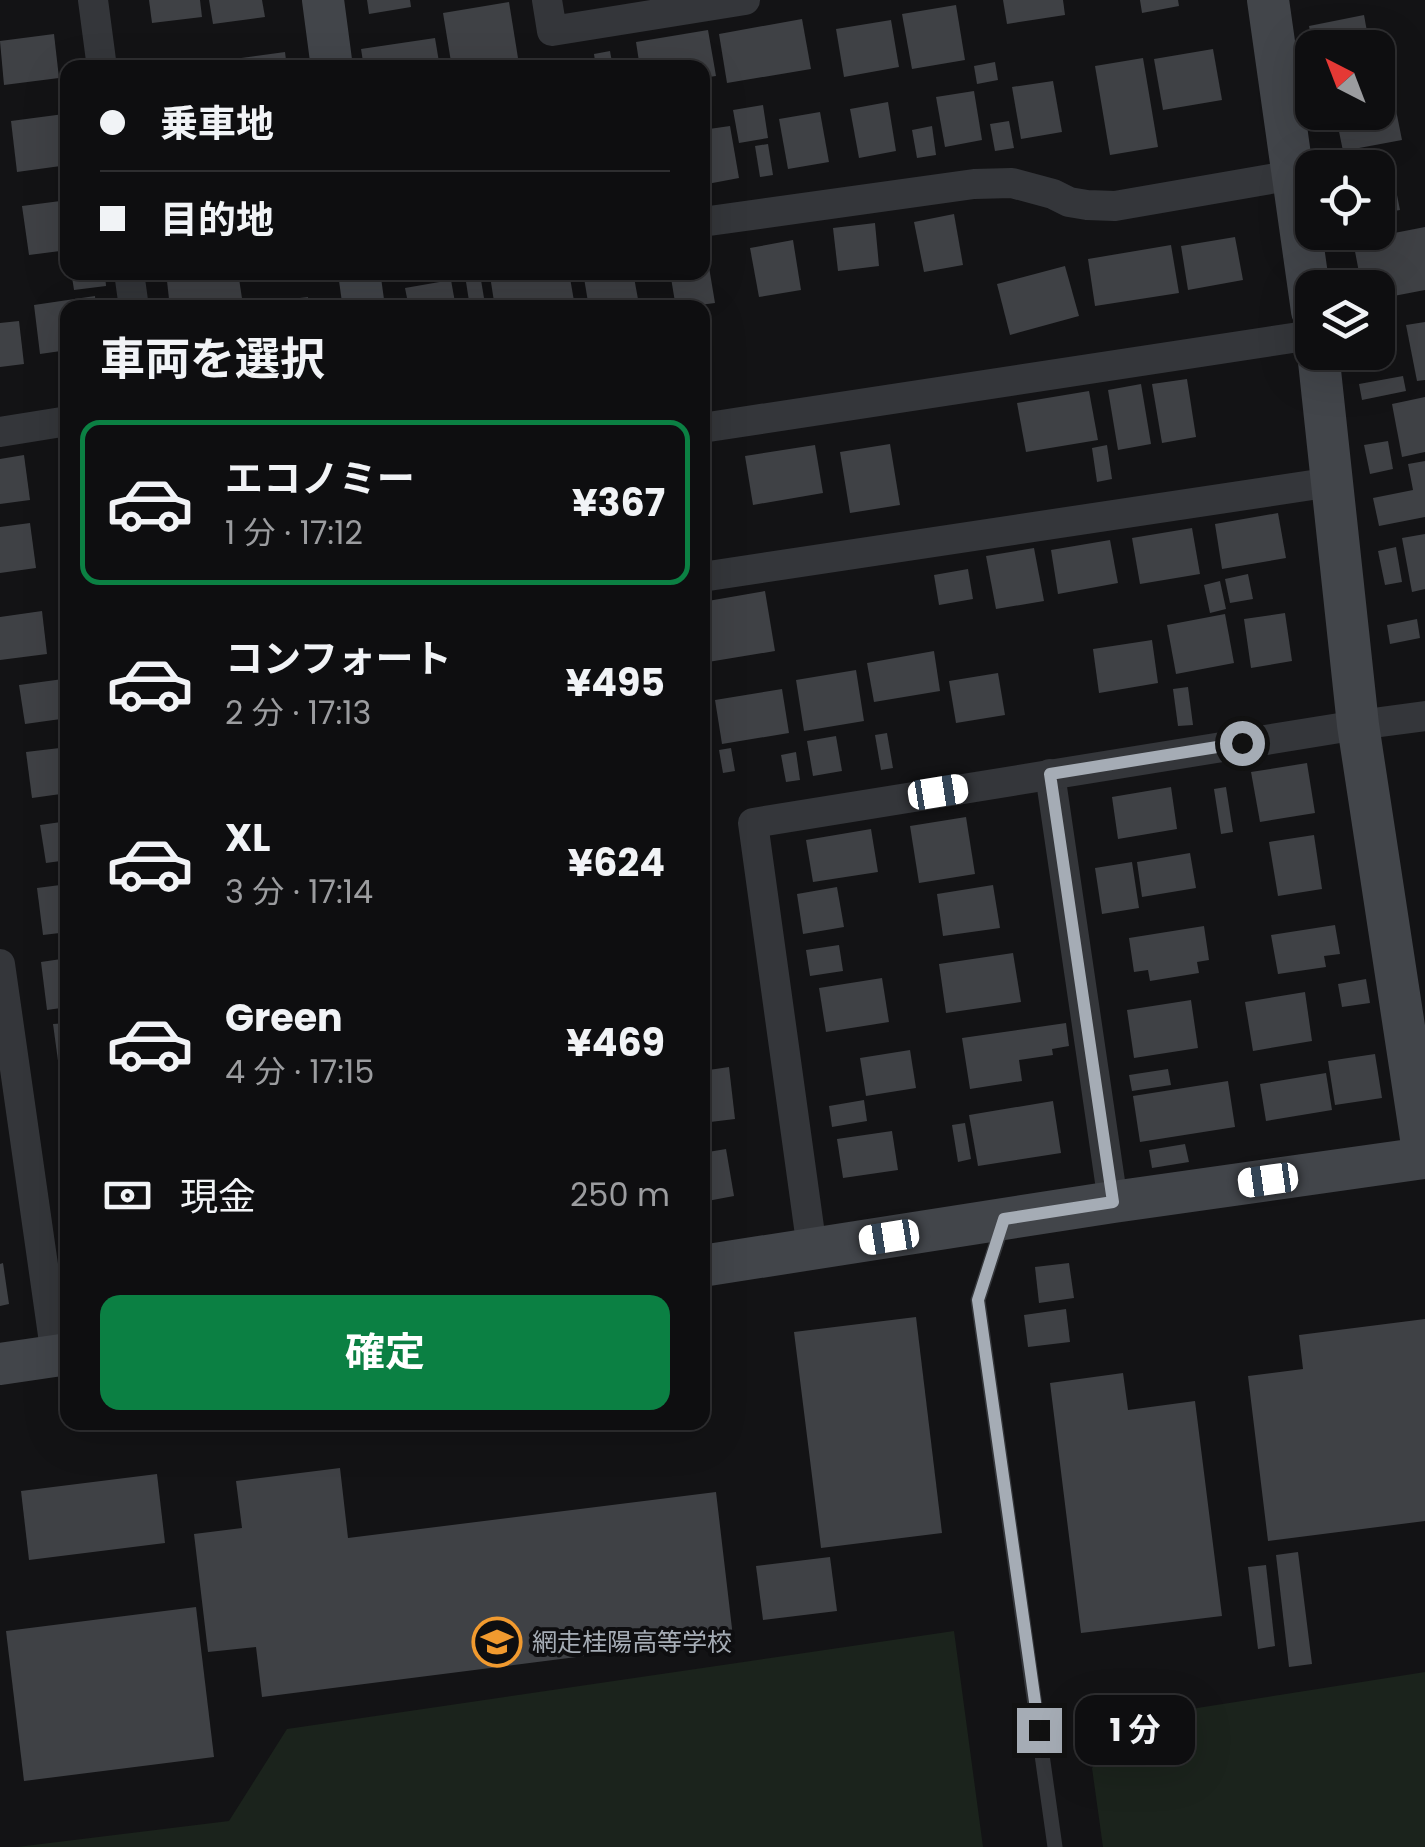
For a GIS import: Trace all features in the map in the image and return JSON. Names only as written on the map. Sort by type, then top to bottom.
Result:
[{"type":"street","points":[[93,0],[101,60]]},
{"type":"street","points":[[323,0],[331,60]]},
{"type":"street","points":[[547,0],[552,31],[746,0]]},
{"type":"street","points":[[1268,0],[1306,270]]},
{"type":"street","points":[[710,221],[974,184],[1012,183],[1069,202],[1115,206],[1293,176]]},
{"type":"street","points":[[710,427],[1295,338]]},
{"type":"street","points":[[710,1265],[1424,1158],[1358,724],[1320,370]]},
{"type":"street","points":[[0,432],[60,422]]},
{"type":"street","points":[[710,576],[1332,482]]},
{"type":"street","points":[[812,1249],[753,822],[1425,716]]},
{"type":"street","points":[[1050,774],[1113,1202]]},
{"type":"street","points":[[0,964],[60,1342]]},
{"type":"street","points":[[0,1364],[60,1355]]},
{"type":"lane","points":[[1004,1219],[978,1300],[1055,1847]]},
{"type":"shaded area","points":[[954,1631],[983,1847],[17,1847],[229,1821],[287,1729]]},
{"type":"shaded area","points":[[1425,1672],[1425,1847],[1103,1847],[1092,1768],[1140,1717]]},
{"type":"building","points":[[149,0],[200,0],[202,17],[152,23]]},
{"type":"building","points":[[209,0],[262,0],[265,17],[213,24]]},
{"type":"building","points":[[367,0],[410,0],[411,7],[369,14]]},
{"type":"building","points":[[1003,0],[1063,0],[1065,15],[1007,24]]},
{"type":"building","points":[[1140,0],[1178,0],[1179,6],[1142,13]]},
{"type":"building","points":[[509,2],[518,58],[451,60],[443,13]]},
{"type":"building","points":[[956,5],[965,60],[912,69],[902,14]]},
{"type":"building","points":[[1364,15],[1367,30],[1310,30],[1309,26]]},
{"type":"building","points":[[802,19],[811,69],[727,83],[719,34]]},
{"type":"building","points":[[891,20],[899,67],[844,77],[836,29]]},
{"type":"building","points":[[708,30],[716,76],[710,77],[710,60],[639,60],[636,42]]},
{"type":"building","points":[[54,34],[59,78],[4,85],[0,41]]},
{"type":"building","points":[[435,38],[439,60],[363,60],[361,49]]},
{"type":"building","points":[[1213,49],[1222,100],[1163,110],[1154,59]]},
{"type":"building","points":[[610,51],[612,60],[595,60],[594,54]]},
{"type":"building","points":[[285,52],[286,60],[226,60]]},
{"type":"building","points":[[1143,58],[1158,147],[1110,155],[1095,66]]},
{"type":"building","points":[[995,62],[998,80],[977,84],[974,66]]},
{"type":"building","points":[[1053,81],[1062,132],[1021,139],[1012,87]]},
{"type":"building","points":[[974,91],[982,140],[945,147],[936,97]]},
{"type":"building","points":[[888,102],[896,151],[859,158],[850,109]]},
{"type":"building","points":[[763,105],[768,138],[739,143],[733,110]]},
{"type":"building","points":[[1395,105],[1402,140],[1343,150],[1339,130],[1395,130]]},
{"type":"building","points":[[820,112],[829,162],[788,169],[779,119]]},
{"type":"building","points":[[60,115],[60,166],[17,172],[11,121]]},
{"type":"building","points":[[1009,121],[1014,148],[995,151],[990,124]]},
{"type":"building","points":[[730,126],[739,178],[710,183],[710,129]]},
{"type":"building","points":[[932,126],[936,155],[917,158],[912,130]]},
{"type":"building","points":[[768,144],[773,175],[760,177],[755,146]]},
{"type":"building","points":[[1395,185],[1400,210],[1395,211]]},
{"type":"building","points":[[60,201],[60,251],[29,255],[22,206]]},
{"type":"building","points":[[954,214],[963,265],[924,272],[914,222]]},
{"type":"building","points":[[875,223],[879,266],[838,271],[833,228]]},
{"type":"building","points":[[1425,227],[1425,290],[1395,296],[1395,270],[1359,270],[1355,250],[1395,250],[1395,233]]},
{"type":"building","points":[[1235,237],[1243,280],[1188,290],[1181,246]]},
{"type":"building","points":[[793,240],[801,290],[759,297],[750,248]]},
{"type":"building","points":[[1171,245],[1179,293],[1095,306],[1088,259]]},
{"type":"building","points":[[1065,266],[1079,316],[1010,335],[997,284]]},
{"type":"building","points":[[710,273],[715,303],[675,300],[671,280],[710,280]]},
{"type":"building","points":[[72,280],[106,280],[106,286],[74,290]]},
{"type":"building","points":[[167,280],[239,280],[242,300],[169,300]]},
{"type":"building","points":[[451,280],[455,300],[407,300],[405,288]]},
{"type":"building","points":[[481,280],[484,298],[469,300],[466,282]]},
{"type":"building","points":[[491,280],[570,280],[574,300],[494,300]]},
{"type":"building","points":[[584,280],[634,280],[638,299],[588,300]]},
{"type":"building","points":[[60,301],[60,351],[40,354],[34,305]]},
{"type":"building","points":[[19,321],[24,364],[0,367],[0,323]]},
{"type":"building","points":[[1425,322],[1425,380],[1417,381],[1406,325]]},
{"type":"building","points":[[1403,376],[1406,391],[1362,400],[1359,384]]},
{"type":"building","points":[[1187,379],[1196,437],[1162,443],[1152,384]]},
{"type":"building","points":[[1141,384],[1151,444],[1118,450],[1108,390]]},
{"type":"building","points":[[1089,391],[1098,440],[1026,452],[1017,403]]},
{"type":"building","points":[[1425,397],[1425,452],[1402,457],[1392,404]]},
{"type":"building","points":[[1388,441],[1393,469],[1370,474],[1364,445]]},
{"type":"building","points":[[890,444],[900,505],[850,513],[840,452]]},
{"type":"building","points":[[815,445],[823,493],[753,505],[745,456]]},
{"type":"building","points":[[1107,445],[1112,479],[1097,482],[1092,448]]},
{"type":"building","points":[[24,455],[30,500],[0,504],[0,459]]},
{"type":"building","points":[[1425,461],[1425,517],[1379,526],[1373,498],[1413,490],[1408,464]]},
{"type":"building","points":[[1278,513],[1286,558],[1222,569],[1215,524]]},
{"type":"building","points":[[30,523],[36,568],[0,573],[0,527]]},
{"type":"building","points":[[1192,528],[1200,574],[1140,584],[1132,538]]},
{"type":"building","points":[[1425,534],[1425,589],[1412,592],[1402,538]]},
{"type":"building","points":[[1110,540],[1118,583],[1058,594],[1051,550]]},
{"type":"building","points":[[1396,547],[1402,582],[1385,585],[1378,551]]},
{"type":"building","points":[[1034,548],[1044,601],[996,609],[986,556]]},
{"type":"building","points":[[968,569],[973,599],[939,605],[934,575]]},
{"type":"building","points":[[1248,574],[1253,599],[1230,603],[1225,579]]},
{"type":"building","points":[[1220,581],[1226,609],[1210,613],[1204,585]]},
{"type":"building","points":[[765,591],[775,651],[710,662],[710,601]]},
{"type":"building","points":[[42,611],[47,654],[0,660],[0,617]]},
{"type":"building","points":[[1285,613],[1292,661],[1251,668],[1244,619]]},
{"type":"building","points":[[1225,614],[1234,663],[1176,674],[1167,625]]},
{"type":"building","points":[[1417,619],[1420,638],[1390,644],[1387,625]]},
{"type":"building","points":[[1152,640],[1158,683],[1099,693],[1093,649]]},
{"type":"building","points":[[934,651],[940,691],[874,702],[867,663]]},
{"type":"building","points":[[856,670],[864,721],[804,731],[796,680]]},
{"type":"building","points":[[998,673],[1005,715],[956,723],[949,681]]},
{"type":"building","points":[[60,679],[60,719],[25,724],[19,685]]},
{"type":"building","points":[[1188,687],[1193,725],[1178,726],[1173,689]]},
{"type":"building","points":[[782,689],[789,733],[722,744],[715,700]]},
{"type":"building","points":[[887,733],[893,768],[881,770],[875,735]]},
{"type":"building","points":[[836,736],[842,771],[813,776],[807,741]]},
{"type":"building","points":[[60,748],[60,794],[32,798],[26,752]]},
{"type":"building","points":[[731,748],[735,771],[723,773],[719,750]]},
{"type":"building","points":[[796,752],[800,780],[786,782],[781,755]]},
{"type":"building","points":[[1307,763],[1315,813],[1260,822],[1251,772]]},
{"type":"building","points":[[1171,787],[1177,829],[1118,839],[1112,797]]},
{"type":"building","points":[[1226,787],[1233,832],[1221,834],[1214,789]]},
{"type":"building","points":[[966,817],[975,874],[919,883],[910,826]]},
{"type":"building","points":[[60,822],[60,861],[46,863],[40,825]]},
{"type":"building","points":[[871,829],[878,872],[813,882],[806,840]]},
{"type":"building","points":[[1314,835],[1322,889],[1278,896],[1269,842]]},
{"type":"building","points":[[1190,853],[1196,888],[1142,897],[1137,862]]},
{"type":"building","points":[[1132,862],[1139,908],[1102,914],[1095,868]]},
{"type":"building","points":[[60,885],[60,933],[43,935],[37,888]]},
{"type":"building","points":[[993,885],[1000,928],[943,936],[937,894]]},
{"type":"building","points":[[837,887],[844,927],[803,934],[797,894]]},
{"type":"building","points":[[1335,925],[1340,954],[1324,956],[1326,967],[1278,974],[1271,935]]},
{"type":"building","points":[[1204,926],[1209,960],[1197,962],[1199,973],[1150,981],[1148,970],[1134,972],[1129,938]]},
{"type":"building","points":[[839,945],[843,971],[810,976],[806,950]]},
{"type":"building","points":[[1013,953],[1021,1002],[946,1013],[939,964]]},
{"type":"building","points":[[60,959],[60,1008],[47,1010],[41,962]]},
{"type":"building","points":[[882,978],[889,1022],[826,1032],[819,988]]},
{"type":"building","points":[[1366,979],[1370,1003],[1342,1007],[1338,984]]},
{"type":"building","points":[[1305,992],[1312,1041],[1253,1051],[1245,1002]]},
{"type":"building","points":[[1191,1000],[1198,1048],[1134,1058],[1127,1010]]},
{"type":"building","points":[[1066,1023],[1069,1046],[1052,1049],[1053,1055],[1019,1060],[1022,1081],[970,1089],[962,1038]]},
{"type":"building","points":[[53,1024],[60,1024],[60,1068],[59,1068]]},
{"type":"building","points":[[910,1050],[916,1088],[866,1096],[860,1058]]},
{"type":"building","points":[[1375,1054],[1382,1098],[1335,1105],[1328,1061]]},
{"type":"building","points":[[729,1067],[735,1119],[710,1122],[710,1070]]},
{"type":"building","points":[[1168,1069],[1171,1085],[1132,1091],[1129,1075]]},
{"type":"building","points":[[1326,1073],[1332,1110],[1266,1121],[1260,1084]]},
{"type":"building","points":[[1228,1081],[1235,1127],[1140,1142],[1133,1096]]},
{"type":"building","points":[[864,1100],[867,1121],[832,1127],[829,1106]]},
{"type":"building","points":[[1053,1101],[1061,1153],[978,1166],[969,1115]]},
{"type":"building","points":[[965,1123],[971,1159],[958,1162],[952,1125]]},
{"type":"building","points":[[892,1131],[898,1170],[843,1178],[837,1139]]},
{"type":"building","points":[[1185,1144],[1189,1162],[1152,1168],[1149,1150]]},
{"type":"building","points":[[726,1149],[734,1196],[710,1200],[710,1152]]},
{"type":"building","points":[[3,1263],[9,1304],[0,1306],[0,1264]]},
{"type":"building","points":[[1069,1263],[1074,1298],[1039,1303],[1035,1267]]},
{"type":"building","points":[[1066,1309],[1070,1342],[1028,1347],[1024,1315]]},
{"type":"building","points":[[916,1317],[942,1533],[821,1548],[794,1332]]},
{"type":"building","points":[[1425,1319],[1425,1521],[1268,1541],[1248,1376],[1303,1369],[1299,1335]]},
{"type":"building","points":[[1123,1373],[1128,1410],[1195,1401],[1222,1616],[1081,1633],[1050,1383]]},
{"type":"building","points":[[340,1468],[348,1538],[716,1492],[733,1637],[262,1697],[256,1647],[208,1652],[194,1534],[242,1528],[236,1481]]},
{"type":"building","points":[[157,1474],[165,1543],[29,1560],[21,1491]]},
{"type":"building","points":[[1298,1552],[1312,1664],[1289,1667],[1276,1555]]},
{"type":"building","points":[[830,1557],[837,1611],[763,1620],[756,1566]]},
{"type":"building","points":[[1266,1565],[1275,1646],[1258,1649],[1248,1567]]},
{"type":"building","points":[[196,1607],[214,1757],[24,1781],[6,1631]]},
{"type":"place","name":"網走桂陽高等学校","points":[[497,1642]]},
{"type":"route","points":[[1039,1730],[978,1300],[1004,1219],[1113,1202],[1050,774],[1242,743]]}]
